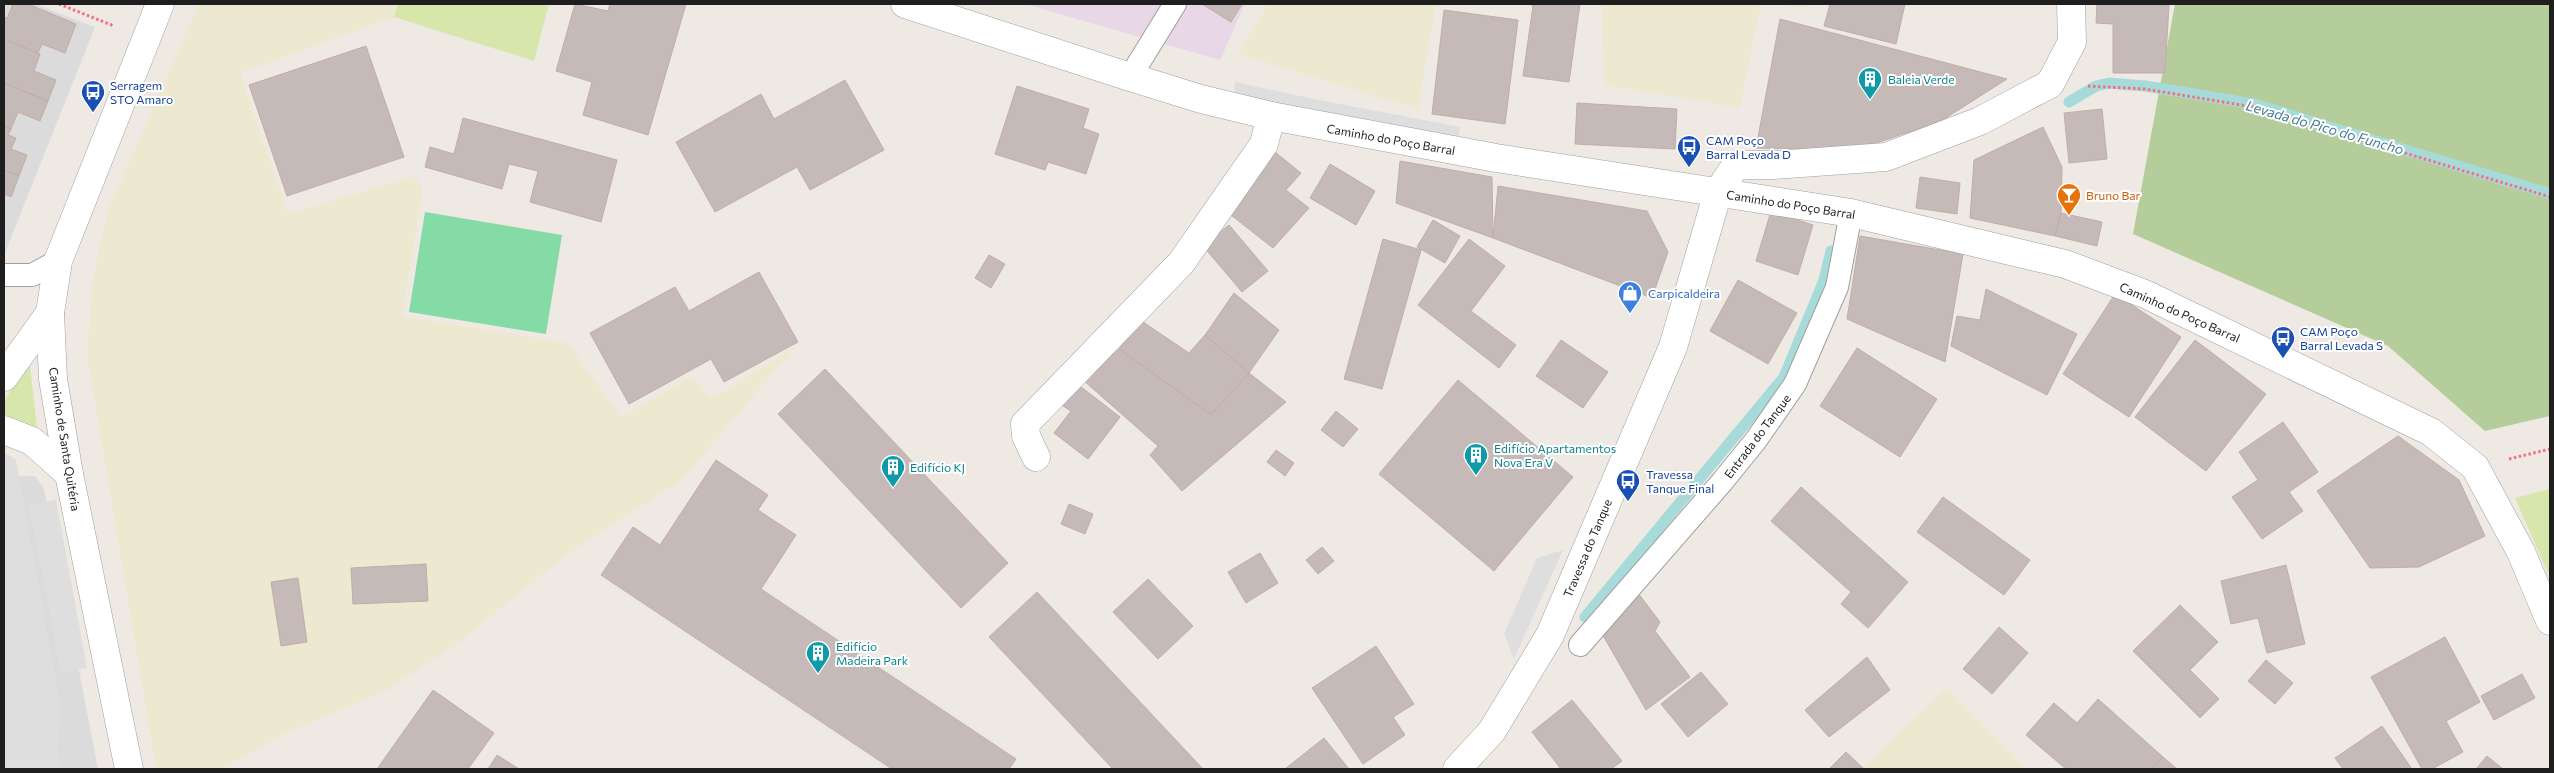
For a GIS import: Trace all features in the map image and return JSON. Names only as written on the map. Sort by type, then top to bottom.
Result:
[{"type":"street","name":"Caminho de Santa Quitéria","points":[[129,769],[69,474],[53,379],[50,313],[58,261],[160,4]]},
{"type":"street","name":"Caminho do Poço Barral","points":[[905,4],[1130,77],[1202,99],[1271,116],[1496,158],[1851,213],[2065,264],[2146,294],[2431,432],[2475,467],[2521,552],[2550,621]]},
{"type":"street","points":[[2050,84],[2072,42],[2071,4]]},
{"type":"street","name":"Travessa do Tanque","points":[[1457,769],[1492,731],[1550,635],[1673,347],[1718,192],[1736,165],[1774,165],[1886,157],[1980,121],[2050,84]]},
{"type":"street","points":[[1036,457],[1026,436],[1025,424],[1181,264],[1264,144],[1271,116]]},
{"type":"street","points":[[4,377],[50,313]]},
{"type":"street","points":[[4,430],[32,441],[69,474]]},
{"type":"lane","points":[[1130,77],[1175,4]]},
{"type":"lane","name":"Entrada do Tanque","points":[[1580,645],[1722,482],[1756,440],[1795,384],[1837,287],[1851,213]]},
{"type":"lane","points":[[4,275],[32,275],[58,261]]},
{"type":"path","points":[[59,4],[111,24]]},
{"type":"path","points":[[2050,84],[2145,89],[2253,107],[2550,197]]},
{"type":"path","points":[[2475,467],[2550,449]]},
{"type":"shaded area","points":[[4,4],[35,4],[95,27],[4,255]]},
{"type":"shaded area","points":[[199,4],[398,4],[394,17],[240,73],[288,214],[415,176],[423,189],[402,316],[568,343],[621,417],[693,376],[712,399],[797,345],[683,479],[569,553],[458,643],[387,690],[281,736],[222,769],[156,769],[87,355],[93,278],[108,210]]},
{"type":"shaded area","points":[[1025,4],[1245,4],[1220,60]]},
{"type":"shaded area","points":[[1268,4],[1436,4],[1418,109],[1238,54]]},
{"type":"shaded area","points":[[1602,4],[1761,4],[1740,108],[1604,85]]},
{"type":"shaded area","points":[[1761,4],[1806,4],[1805,7]]},
{"type":"shaded area","points":[[1235,82],[1460,127],[1458,140],[1317,112],[1234,93]]},
{"type":"shaded area","points":[[4,452],[16,460],[60,703],[58,754],[62,769],[4,769]]},
{"type":"shaded area","points":[[35,476],[44,489],[98,769],[4,769],[4,477]]},
{"type":"shaded area","points":[[56,500],[87,668],[61,673],[29,505]]},
{"type":"shaded area","points":[[1563,550],[1514,659],[1504,634],[1537,558]]},
{"type":"shaded area","points":[[1947,688],[2027,769],[1861,769]]},
{"type":"green space","points":[[398,4],[549,4],[534,61],[394,17]]},
{"type":"green space","points":[[2175,4],[2550,4],[2550,416],[2485,431],[2388,346],[2133,234]]},
{"type":"green space","points":[[425,212],[562,235],[546,334],[409,312]]},
{"type":"green space","points":[[29,357],[37,427],[4,414],[4,402]]},
{"type":"green space","points":[[2550,489],[2550,578],[2515,498]]},
{"type":"building","points":[[13,4],[28,4],[76,24],[65,53],[42,44],[38,53],[4,39],[4,17],[7,18]]},
{"type":"building","points":[[575,4],[608,11],[610,4],[686,4],[648,135],[583,115],[592,82],[556,71]]},
{"type":"building","points":[[1202,4],[1242,4],[1231,22]]},
{"type":"building","points":[[1530,4],[1580,4],[1569,82],[1523,76],[1533,6]]},
{"type":"building","points":[[1830,4],[1905,4],[1896,44],[1824,26]]},
{"type":"building","points":[[2097,4],[2169,5],[2165,73],[2113,73],[2113,24],[2096,23]]},
{"type":"building","points":[[1444,10],[1518,20],[1505,124],[1432,114]]},
{"type":"building","name":"Baleia Verde","points":[[1780,19],[2007,79],[1941,121],[1856,150],[1756,148]]},
{"type":"building","points":[[4,39],[40,54],[34,71],[56,80],[48,101],[4,83]]},
{"type":"building","points":[[366,46],[404,157],[287,196],[249,85]]},
{"type":"building","points":[[845,80],[884,150],[810,190],[797,167],[715,212],[676,142],[761,94],[774,119]]},
{"type":"building","points":[[4,83],[48,101],[40,121],[18,112],[11,129],[4,126]]},
{"type":"building","points":[[1017,86],[1089,109],[1083,128],[1099,134],[1086,174],[1048,162],[1045,170],[995,154]]},
{"type":"building","points":[[1577,103],[1677,109],[1675,149],[1575,144]]},
{"type":"building","points":[[2102,109],[2107,159],[2069,163],[2064,113]]},
{"type":"building","points":[[463,118],[617,160],[601,222],[530,202],[538,171],[509,164],[502,189],[425,167],[430,147],[454,154]]},
{"type":"building","points":[[4,126],[11,129],[8,135],[16,138],[11,149],[27,155],[19,176],[4,170]]},
{"type":"building","points":[[2043,127],[2062,167],[2061,213],[2055,236],[1970,218],[1974,160]]},
{"type":"building","points":[[1275,152],[1301,173],[1286,190],[1309,208],[1273,248],[1231,215]]},
{"type":"building","points":[[1400,161],[1492,177],[1493,238],[1396,203]]},
{"type":"building","points":[[1330,164],[1375,191],[1356,225],[1310,198]]},
{"type":"building","points":[[4,170],[19,176],[11,197],[4,194]]},
{"type":"building","points":[[1920,177],[1960,183],[1957,214],[1916,208]]},
{"type":"building","points":[[1498,186],[1647,211],[1668,252],[1652,298],[1493,238]]},
{"type":"building","points":[[1771,211],[1813,225],[1798,275],[1756,261]]},
{"type":"building","points":[[2061,213],[2102,222],[2097,246],[2055,236]]},
{"type":"building","points":[[1433,220],[1460,236],[1445,263],[1417,247]]},
{"type":"building","points":[[1229,225],[1268,271],[1242,292],[1203,246]]},
{"type":"building","points":[[1860,236],[1963,254],[1945,362],[1847,319]]},
{"type":"building","points":[[1383,239],[1421,250],[1382,389],[1344,379]]},
{"type":"building","points":[[1469,239],[1505,266],[1471,311],[1516,345],[1499,368],[1418,305]]},
{"type":"building","points":[[989,255],[1005,264],[991,288],[975,278]]},
{"type":"building","points":[[759,272],[798,342],[724,382],[711,359],[629,404],[590,333],[675,287],[689,311]]},
{"type":"building","points":[[1738,280],[1797,313],[1768,364],[1710,331]]},
{"type":"building","points":[[1986,289],[2077,334],[2047,395],[1951,346],[1957,316],[1980,320]]},
{"type":"building","points":[[1234,293],[1279,330],[1249,373],[1205,335]]},
{"type":"building","points":[[2115,294],[2181,337],[2129,417],[2063,374]]},
{"type":"building","points":[[1140,320],[1189,353],[1205,335],[1249,373],[1211,415],[1119,349]]},
{"type":"building","points":[[1561,340],[1608,372],[1583,408],[1536,376]]},
{"type":"building","points":[[2195,340],[2266,394],[2206,471],[2135,417]]},
{"type":"building","points":[[1857,348],[1937,399],[1900,457],[1820,406]]},
{"type":"building","points":[[1119,349],[1211,415],[1249,373],[1286,402],[1182,491],[1150,455],[1158,446],[1083,380]]},
{"type":"building","name":"Edifício KJ","points":[[825,369],[1008,563],[961,608],[778,414]]},
{"type":"building","name":"Edifício Apartamentos Nova Era V","points":[[1458,380],[1573,477],[1494,571],[1379,474]]},
{"type":"building","points":[[1076,383],[1120,417],[1088,459],[1054,433],[1071,411],[1060,404]]},
{"type":"building","points":[[1336,411],[1358,429],[1343,447],[1321,430]]},
{"type":"building","points":[[2283,422],[2318,472],[2289,492],[2303,511],[2262,539],[2232,497],[2258,480],[2239,452]]},
{"type":"building","points":[[2398,436],[2459,480],[2485,536],[2419,567],[2370,568],[2317,491]]},
{"type":"building","points":[[1276,450],[1294,463],[1285,476],[1267,462]]},
{"type":"building","name":"Edifício Madeira Park","points":[[716,460],[768,495],[758,510],[796,535],[761,589],[1016,759],[1009,769],[892,769],[601,575],[633,527],[660,545]]},
{"type":"building","points":[[1801,487],[1908,582],[1868,628],[1841,604],[1851,592],[1771,521]]},
{"type":"building","points":[[1943,497],[2030,560],[2004,595],[1917,532]]},
{"type":"building","points":[[1069,504],[1093,514],[1085,534],[1061,524]]},
{"type":"building","points":[[1322,547],[1334,561],[1318,574],[1306,560]]},
{"type":"building","points":[[1260,553],[1278,583],[1246,603],[1228,572]]},
{"type":"building","points":[[426,564],[428,601],[353,604],[351,568]]},
{"type":"building","points":[[2286,565],[2305,644],[2267,653],[2258,618],[2231,624],[2221,581]]},
{"type":"building","points":[[298,578],[307,642],[281,646],[271,582]]},
{"type":"building","points":[[1148,579],[1193,626],[1158,659],[1113,612]]},
{"type":"building","points":[[1037,592],[1203,769],[1113,769],[989,637]]},
{"type":"building","points":[[1638,593],[1660,622],[1655,631],[1690,677],[1646,710],[1601,632]]},
{"type":"building","points":[[2180,605],[2218,642],[2190,670],[2219,699],[2200,718],[2133,651]]},
{"type":"building","points":[[1999,627],[2028,653],[1992,694],[1963,669]]},
{"type":"building","points":[[2445,637],[2480,702],[2446,721],[2463,752],[2432,769],[2422,769],[2371,677]]},
{"type":"building","points":[[1376,646],[1414,704],[1393,717],[1405,735],[1363,764],[1312,688]]},
{"type":"building","points":[[1867,657],[1890,690],[1829,737],[1805,710]]},
{"type":"building","points":[[2266,660],[2293,683],[2275,704],[2248,681]]},
{"type":"building","points":[[1701,672],[1728,704],[1688,737],[1661,704]]},
{"type":"building","points":[[2522,674],[2535,698],[2494,720],[2481,696]]},
{"type":"building","points":[[433,690],[494,733],[468,769],[377,769]]},
{"type":"building","points":[[2098,699],[2163,757],[2152,769],[2066,769],[2026,735],[2054,703],[2077,723]]},
{"type":"building","points":[[1572,700],[1622,761],[1611,769],[1561,769],[1532,732]]},
{"type":"building","points":[[2382,726],[2412,769],[2343,769],[2335,758]]},
{"type":"building","points":[[1324,738],[1349,769],[1285,769]]},
{"type":"building","points":[[1846,752],[1863,768],[1829,769]]},
{"type":"building","points":[[497,755],[519,769],[488,769]]},
{"type":"building","points":[[2487,756],[2503,769],[2476,769]]},
{"type":"building","points":[[2163,757],[2177,769],[2152,769]]},
{"type":"waterway","name":"Levada do Pico do Funcho","points":[[2069,102],[2096,86],[2109,83],[2145,86],[2254,104],[2550,194]]},
{"type":"waterway","points":[[1585,617],[1784,377],[1824,280],[1831,251]]},
{"type":"place","name":"Baleia Verde","points":[[1870,100]]},
{"type":"place","name":"Serragem STO Amaro","points":[[93,113]]},
{"type":"place","name":"CAM Poço Barral Levada D","points":[[1689,168]]},
{"type":"place","name":"Bruno Bar","points":[[2069,216]]},
{"type":"place","name":"Carpicaldeira","points":[[1630,314]]},
{"type":"place","name":"CAM Poço Barral Levada S","points":[[2283,359]]},
{"type":"place","name":"Edifício Apartamentos Nova Era V","points":[[1476,476]]},
{"type":"place","name":"Edifício KJ","points":[[893,488]]},
{"type":"place","name":"Travessa Tanque Final","points":[[1628,502]]},
{"type":"place","name":"Edifício Madeira Park","points":[[818,674]]}]
